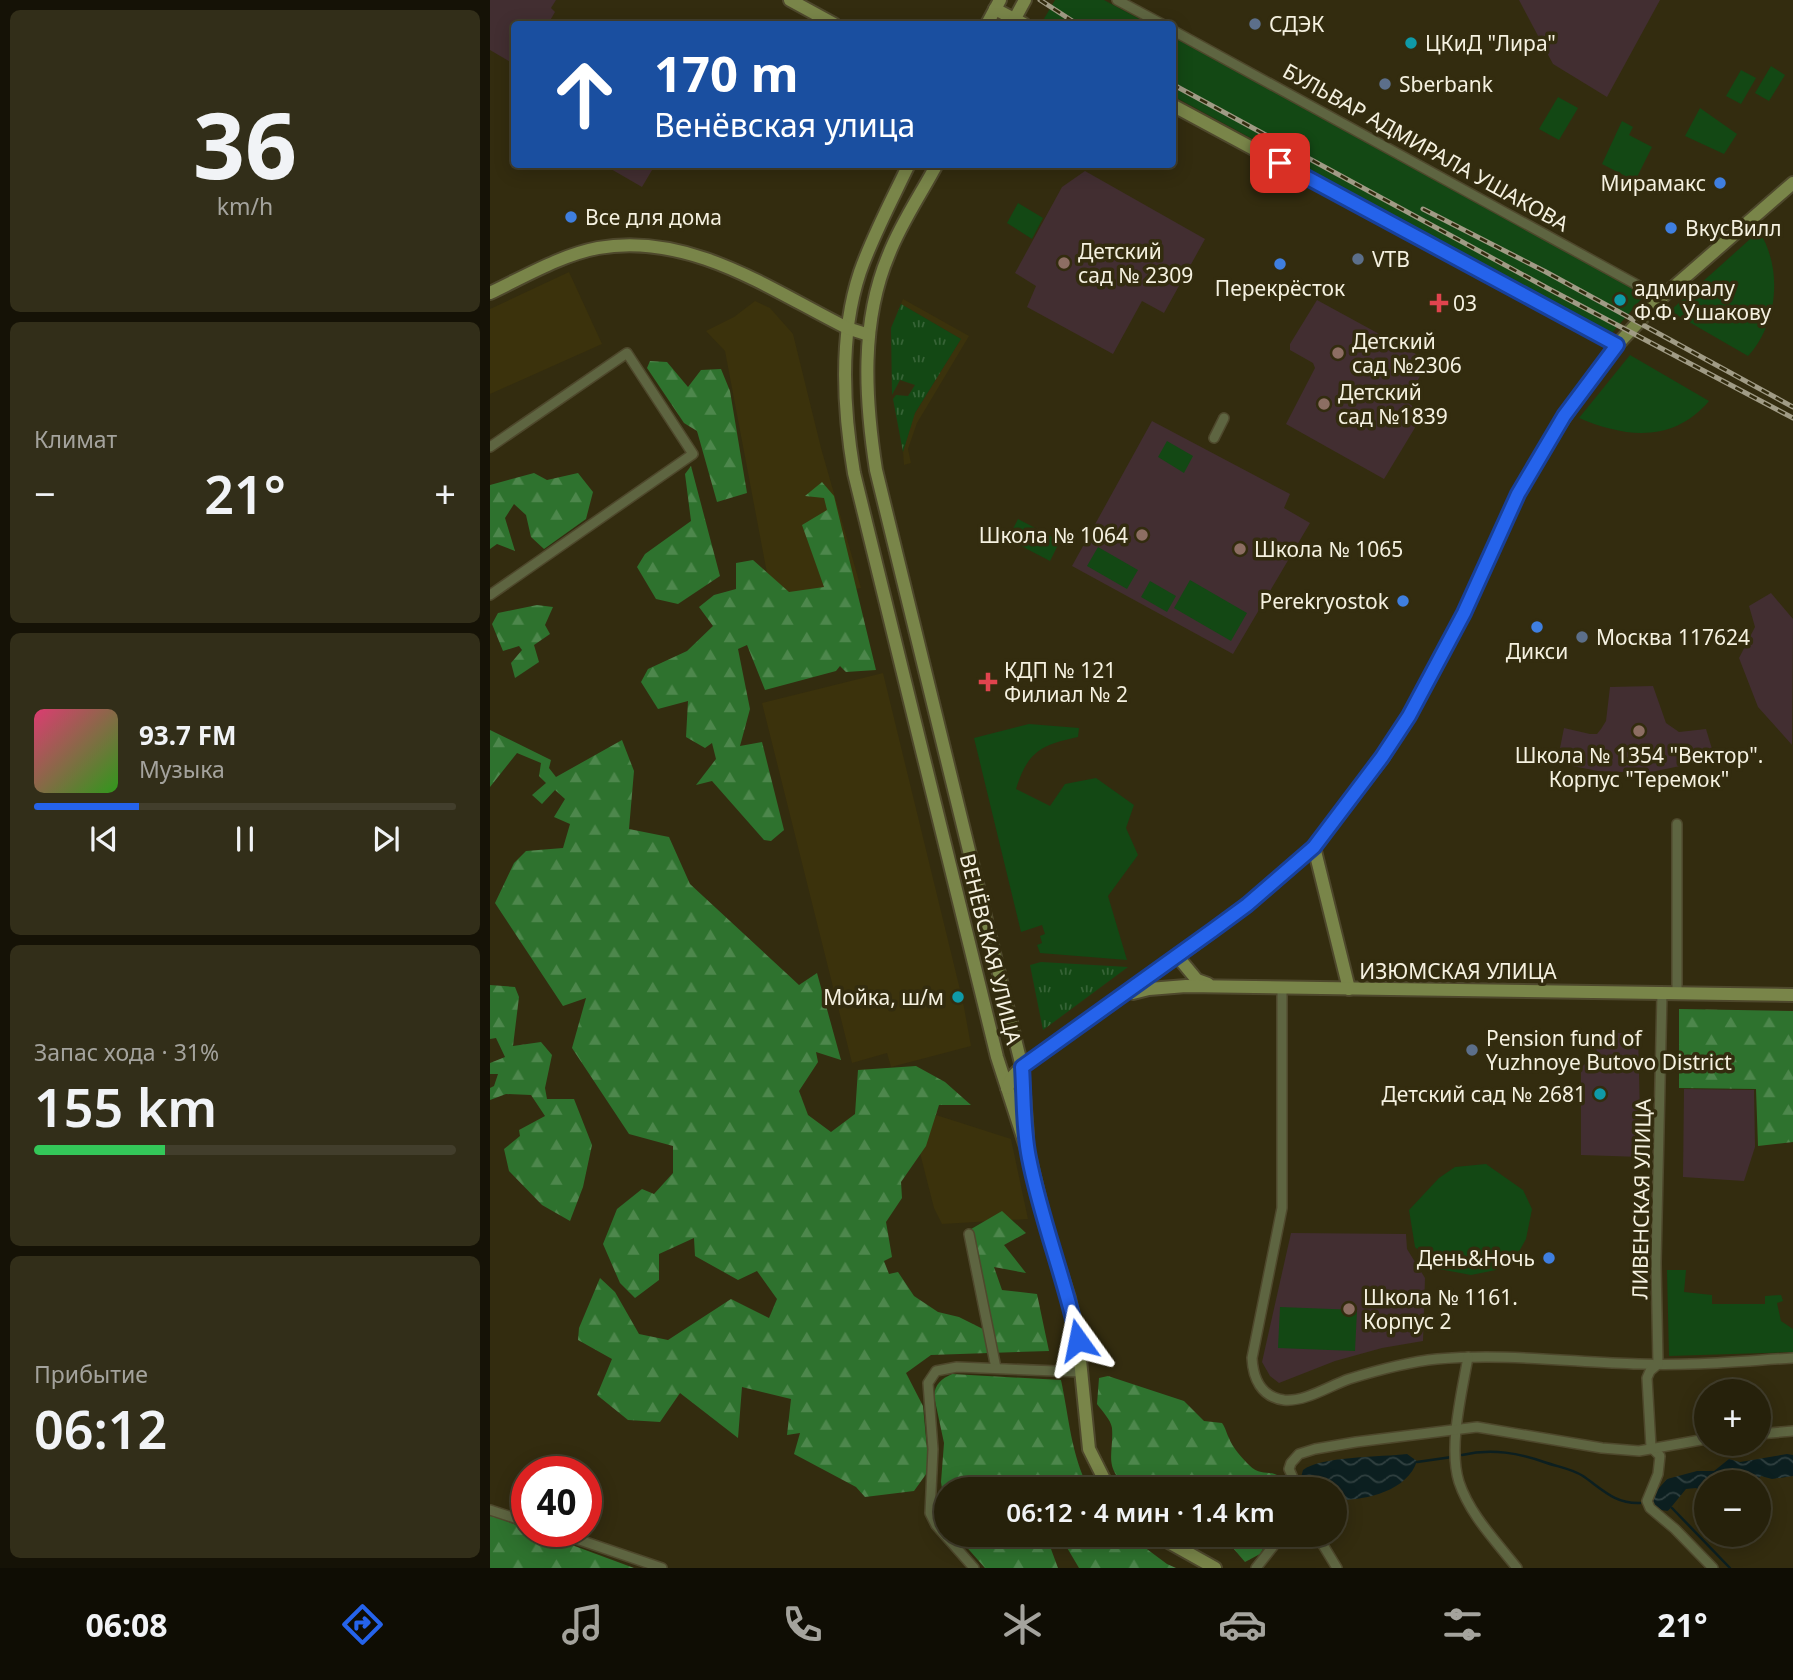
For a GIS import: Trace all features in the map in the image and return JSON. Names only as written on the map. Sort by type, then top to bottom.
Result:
[{"type":"street","points":[[790,0],[828,21]]},
{"type":"street","points":[[1018,21],[1025,0]]},
{"type":"street","points":[[1118,0],[1156,21]]},
{"type":"street","points":[[989,21],[998,4],[1015,21]]},
{"type":"street","name":"БУЛЬВАР АДМИРАЛА УШАКОВА","points":[[1176,32],[1661,298]]},
{"type":"street","points":[[1176,106],[1617,345]]},
{"type":"street","name":"ВЕНЁВСКАЯ УЛИЦА","points":[[907,168],[860,273],[847,328],[849,442],[857,485],[997,1057],[1029,1156]]},
{"type":"street","name":"ВЕНЁВСКАЯ УЛИЦА","points":[[935,168],[889,252],[881,276],[869,335],[868,420],[876,470],[1022,1067],[1029,1156]]},
{"type":"street","points":[[1007,1088],[1010,1080],[1022,1067],[1178,957],[1247,905],[1314,847],[1382,757],[1409,716],[1464,613],[1524,484],[1564,416],[1617,345],[1661,298],[1793,183]]},
{"type":"street","points":[[491,290],[579,253],[598,248],[674,248],[716,262],[847,328],[869,335]]},
{"type":"street","points":[[490,447],[627,353],[693,454],[490,595]]},
{"type":"street","points":[[1214,438],[1224,418]]},
{"type":"street","points":[[903,672],[908,675],[916,674],[924,665]]},
{"type":"street","points":[[916,728],[928,720],[939,724]]},
{"type":"street","points":[[1677,824],[1677,993]]},
{"type":"street","points":[[1314,847],[1349,989]]},
{"type":"street","points":[[1178,957],[1198,979],[1212,986]]},
{"type":"street","name":"ИЗЮМСКАЯ УЛИЦА","points":[[1123,996],[1149,989],[1212,986],[1793,995]]},
{"type":"street","points":[[1282,988],[1282,1208],[1252,1358],[1252,1371],[1260,1387],[1275,1398],[1294,1400],[1347,1380],[1405,1363],[1468,1357],[1658,1364],[1793,1358]]},
{"type":"street","name":"ЛИВЕНСКАЯ УЛИЦА","points":[[1662,992],[1656,1263],[1658,1364],[1647,1378],[1651,1447],[1660,1456],[1661,1464],[1647,1501],[1650,1508],[1675,1528],[1713,1568]]},
{"type":"street","points":[[1016,1042],[1020,1049],[1029,1054],[1045,1052]]},
{"type":"street","points":[[997,1057],[1004,1067],[1022,1067]]},
{"type":"street","points":[[1029,1156],[1047,1230],[1069,1298],[1078,1340],[1089,1449],[1104,1477]]},
{"type":"street","points":[[969,1234],[996,1368]]},
{"type":"street","points":[[1468,1357],[1457,1429],[1458,1479],[1480,1523],[1517,1568]]},
{"type":"street","points":[[974,1568],[936,1525],[930,1513],[933,1448],[928,1382],[936,1371],[957,1367],[1081,1372]]},
{"type":"street","points":[[1293,1477],[1289,1469],[1300,1454],[1356,1442],[1477,1427],[1602,1448],[1639,1451],[1694,1441]]},
{"type":"street","points":[[1771,1433],[1793,1431]]},
{"type":"street","points":[[490,1510],[511,1517]]},
{"type":"street","points":[[600,1547],[662,1568]]},
{"type":"street","points":[[1177,1547],[1215,1568]]},
{"type":"street","points":[[1256,1568],[1273,1547]]},
{"type":"street","points":[[1324,1547],[1337,1568]]},
{"type":"shaded area","points":[[490,0],[556,0],[551,8],[555,12],[550,21],[511,21],[511,62],[490,50]]},
{"type":"shaded area","points":[[1519,0],[1660,0],[1607,97],[1553,64]]},
{"type":"shaded area","points":[[609,168],[653,168],[642,187]]},
{"type":"shaded area","name":"Детский сад № 2309","points":[[1085,171],[1205,239],[1164,313],[1142,301],[1113,354],[1027,307],[1036,286],[1015,273],[1062,187]]},
{"type":"shaded area","points":[[569,272],[602,344],[490,394],[490,309]]},
{"type":"shaded area","points":[[903,299],[969,336],[917,423],[908,449],[911,463],[904,465],[903,452],[914,415],[961,339],[901,304]]},
{"type":"shaded area","name":"Детский сад №1839","points":[[1317,300],[1425,359],[1421,374],[1407,402],[1415,408],[1410,415],[1419,421],[1384,479],[1286,424],[1315,368],[1313,363],[1290,350],[1290,344]]},
{"type":"shaded area","points":[[755,301],[770,308],[793,334],[821,448],[861,588],[773,605],[725,351],[706,331],[734,317]]},
{"type":"shaded area","points":[[1152,421],[1290,494],[1284,508],[1310,523],[1233,654],[1072,566]]},
{"type":"shaded area","points":[[1771,593],[1793,619],[1792,745],[1758,707],[1739,658],[1755,627],[1749,606]]},
{"type":"shaded area","points":[[883,673],[963,1002],[971,1046],[891,1067],[887,1053],[852,1063],[762,703]]},
{"type":"shaded area","name":"Школа № 1354 \"Вектор\". Корпус \"Теремок\"","points":[[1653,686],[1666,723],[1679,732],[1706,729],[1715,759],[1646,773],[1598,771],[1557,763],[1564,728],[1590,734],[1597,734],[1601,729],[1606,721],[1610,687]]},
{"type":"shaded area","points":[[1598,1033],[1638,1033],[1641,1157],[1581,1155],[1581,1067],[1596,1056]]},
{"type":"shaded area","points":[[1684,1089],[1754,1090],[1755,1147],[1744,1181],[1683,1177]]},
{"type":"shaded area","points":[[908,1106],[1011,1139],[1028,1219],[942,1224],[934,1208]]},
{"type":"shaded area","name":"Школа № 1161. Корпус 2","points":[[1291,1233],[1406,1234],[1407,1249],[1425,1278],[1423,1341],[1382,1348],[1335,1361],[1279,1383],[1270,1376],[1262,1362]]},
{"type":"green space","points":[[1055,0],[1104,0],[1143,21],[1043,21]]},
{"type":"green space","points":[[1176,39],[1645,295],[1612,333],[1176,98]]},
{"type":"green space","points":[[1771,66],[1785,75],[1769,101],[1755,93]]},
{"type":"green space","points":[[1741,70],[1756,78],[1741,104],[1726,96]]},
{"type":"green space","points":[[1558,97],[1578,108],[1559,140],[1539,129]]},
{"type":"green space","points":[[1700,108],[1737,134],[1724,154],[1685,136]]},
{"type":"green space","points":[[1622,121],[1633,127],[1629,135],[1652,147],[1635,181],[1602,164]]},
{"type":"green space","points":[[1018,203],[1043,218],[1032,239],[1007,223]]},
{"type":"green space","points":[[1759,231],[1772,262],[1774,295],[1766,328],[1748,356],[1670,311]]},
{"type":"green space","points":[[901,304],[961,339],[915,413],[903,452],[893,399],[896,395],[908,396],[915,385],[900,380],[892,395],[891,328]]},
{"type":"green space","points":[[1630,355],[1709,401],[1695,415],[1680,424],[1648,433],[1614,430],[1579,418]]},
{"type":"green space","points":[[650,361],[667,362],[688,387],[701,370],[721,369],[730,391],[747,493],[717,502],[697,431],[684,423],[647,368]]},
{"type":"green space","points":[[1167,441],[1193,456],[1184,473],[1158,457]]},
{"type":"green space","points":[[691,466],[720,576],[678,604],[656,599],[637,567],[645,554],[691,521],[685,474]]},
{"type":"green space","points":[[534,473],[547,480],[578,473],[593,492],[586,519],[544,549],[531,537],[526,515],[514,504],[505,518],[515,551],[497,544],[490,549],[490,485]]},
{"type":"green space","points":[[822,482],[834,496],[876,670],[846,672],[840,666],[836,671],[765,690],[747,645],[738,649],[750,709],[740,746],[762,742],[784,830],[771,841],[764,840],[712,781],[696,785],[716,759],[712,743],[705,748],[686,737],[688,701],[658,709],[641,682],[648,669],[687,651],[713,626],[699,607],[714,595],[736,589],[736,563],[753,560],[789,592],[824,587],[802,525],[827,510],[824,498],[805,496]]},
{"type":"green space","points":[[1018,519],[1060,541],[1050,561],[1008,539]]},
{"type":"green space","points":[[1098,547],[1138,570],[1127,589],[1087,566]]},
{"type":"green space","points":[[1190,580],[1247,613],[1231,641],[1174,608]]},
{"type":"green space","points":[[1150,581],[1176,596],[1167,612],[1141,597]]},
{"type":"green space","points":[[537,605],[553,607],[545,625],[550,634],[534,645],[539,662],[515,678],[511,663],[522,650],[519,646],[503,651],[492,624],[498,613]]},
{"type":"green space","points":[[1029,724],[1079,728],[1078,737],[1054,743],[1038,752],[1026,766],[1016,789],[1050,806],[1065,784],[1096,778],[1134,805],[1126,828],[1138,855],[1108,896],[1127,960],[1040,953],[1037,945],[1042,943],[1040,936],[1045,934],[1042,925],[1021,932],[974,738]]},
{"type":"green space","points":[[490,730],[551,760],[549,768],[556,777],[622,740],[634,771],[629,829],[669,837],[690,884],[799,985],[817,973],[841,1060],[816,1052],[818,1062],[799,1091],[808,1115],[831,1132],[855,1114],[858,1070],[916,1066],[945,1082],[971,1105],[939,1105],[926,1146],[901,1182],[902,1198],[886,1222],[892,1257],[884,1261],[889,1274],[898,1272],[914,1296],[938,1312],[959,1317],[985,1330],[966,1232],[1002,1211],[1026,1233],[1004,1245],[1026,1273],[994,1267],[1002,1290],[1037,1294],[1049,1351],[931,1355],[906,1373],[923,1406],[929,1470],[914,1491],[865,1497],[856,1487],[794,1454],[800,1433],[787,1435],[791,1399],[742,1387],[738,1438],[680,1393],[660,1422],[628,1420],[597,1395],[612,1359],[578,1340],[579,1328],[600,1278],[615,1292],[639,1334],[668,1340],[731,1299],[769,1318],[777,1299],[757,1271],[738,1280],[695,1256],[694,1238],[659,1254],[659,1280],[635,1298],[620,1283],[603,1244],[617,1209],[642,1189],[654,1194],[673,1173],[673,1146],[629,1134],[572,1048],[586,998],[563,1006],[495,903],[514,863],[526,851],[563,848],[570,824],[554,817],[565,799],[555,790],[542,804],[532,795],[546,783],[539,776],[541,763],[517,753],[490,787]]},
{"type":"green space","points":[[1041,962],[1128,967],[1043,1030],[1030,965]]},
{"type":"green space","points":[[490,985],[515,987],[519,997],[513,1046],[541,1042],[552,1055],[545,1088],[547,1099],[574,1099],[592,1145],[583,1187],[570,1221],[542,1205],[509,1171],[504,1149],[520,1136],[519,1130],[545,1116],[531,1095],[506,1094],[490,1100],[490,1088],[494,1086],[498,1074],[490,1074],[490,1063],[505,1057],[496,1038],[490,1039]]},
{"type":"green space","points":[[1679,1009],[1793,1011],[1793,1142],[1758,1146],[1756,1089],[1679,1088]]},
{"type":"green space","points":[[1486,1164],[1523,1190],[1532,1209],[1526,1239],[1516,1257],[1496,1270],[1471,1275],[1439,1269],[1415,1247],[1409,1210],[1439,1178],[1455,1167]]},
{"type":"green space","points":[[1667,1270],[1686,1270],[1684,1292],[1712,1295],[1712,1304],[1765,1304],[1765,1296],[1781,1295],[1783,1301],[1777,1303],[1781,1321],[1793,1329],[1793,1352],[1669,1356]]},
{"type":"green space","points":[[1280,1307],[1357,1310],[1355,1351],[1278,1348]]},
{"type":"green space","points":[[952,1374],[1061,1380],[1074,1449],[1083,1477],[941,1477],[944,1443],[934,1396],[939,1382]]},
{"type":"green space","points":[[1108,1376],[1184,1401],[1204,1421],[1222,1423],[1233,1445],[1255,1470],[1280,1477],[1118,1477],[1111,1460],[1111,1425],[1097,1404],[1099,1378]]},
{"type":"green space","points":[[490,1515],[511,1523],[511,1547],[577,1547],[634,1568],[490,1568]]},
{"type":"green space","points":[[967,1547],[1052,1547],[1058,1568],[985,1568]]},
{"type":"green space","points":[[1067,1547],[1144,1547],[1176,1568],[1079,1568]]},
{"type":"green space","points":[[1264,1547],[1260,1554],[1245,1562],[1233,1548]]},
{"type":"water","points":[[1407,1454],[1417,1461],[1412,1472],[1394,1487],[1358,1499],[1347,1499],[1347,1477],[1301,1477],[1303,1470],[1312,1465],[1352,1458]]},
{"type":"water","points":[[1793,1455],[1793,1476],[1772,1479],[1771,1470],[1715,1470],[1729,1459],[1740,1462]]},
{"type":"water","points":[[1694,1472],[1694,1488],[1686,1489],[1668,1511],[1651,1504],[1652,1496],[1667,1479]]},
{"type":"waterway","points":[[1462,1455],[1495,1452],[1526,1457],[1579,1474],[1623,1501],[1640,1503]]},
{"type":"waterway","points":[[1417,1462],[1452,1457]]},
{"type":"waterway","points":[[1672,1508],[1730,1568]]},
{"type":"railway","points":[[1040,0],[1072,21]]},
{"type":"railway","points":[[1176,86],[1793,418]]},
{"type":"railway","points":[[1423,209],[1546,272],[1793,407]]},
{"type":"place","name":"СДЭК","points":[[1255,24]]},
{"type":"place","name":"ЦКиД \"Лира\"","points":[[1411,43]]},
{"type":"place","name":"Sberbank","points":[[1385,84]]},
{"type":"place","name":"Мирамакс","points":[[1720,183]]},
{"type":"place","name":"Все для дома","points":[[571,217]]},
{"type":"place","name":"ВкусВилл","points":[[1671,228]]},
{"type":"place","name":"VTB","points":[[1358,259]]},
{"type":"place","name":"Детский сад № 2309","points":[[1064,263]]},
{"type":"place","name":"Перекрёсток","points":[[1280,264]]},
{"type":"place","name":"адмиралу Ф.Ф. Ушакову","points":[[1620,300]]},
{"type":"place","name":"03","points":[[1439,303]]},
{"type":"place","name":"Детский сад №2306","points":[[1338,353]]},
{"type":"place","name":"Детский сад №1839","points":[[1324,404]]},
{"type":"place","name":"Школа № 1064","points":[[1142,535]]},
{"type":"place","name":"Школа № 1065","points":[[1240,549]]},
{"type":"place","name":"Perekryostok","points":[[1403,601]]},
{"type":"place","name":"Дикси","points":[[1537,627]]},
{"type":"place","name":"Москва 117624","points":[[1582,637]]},
{"type":"place","name":"КДП № 121 Филиал № 2","points":[[988,682]]},
{"type":"place","name":"Школа № 1354 \"Вектор\". Корпус \"Теремок\"","points":[[1639,731]]},
{"type":"place","name":"Мойка, ш/м","points":[[958,997]]},
{"type":"place","name":"Pension fund of Yuzhnoye Butovo District","points":[[1472,1050]]},
{"type":"place","name":"Детский сад № 2681","points":[[1600,1094]]},
{"type":"place","name":"День&Ночь","points":[[1549,1258]]},
{"type":"place","name":"Школа № 1161. Корпус 2","points":[[1349,1309]]},
{"type":"route","points":[[1078,1340],[1069,1298],[1047,1230],[1029,1156],[1022,1067],[1247,905],[1314,847],[1382,757],[1409,716],[1464,613],[1518,494],[1564,416],[1617,345],[1280,163]]}]
